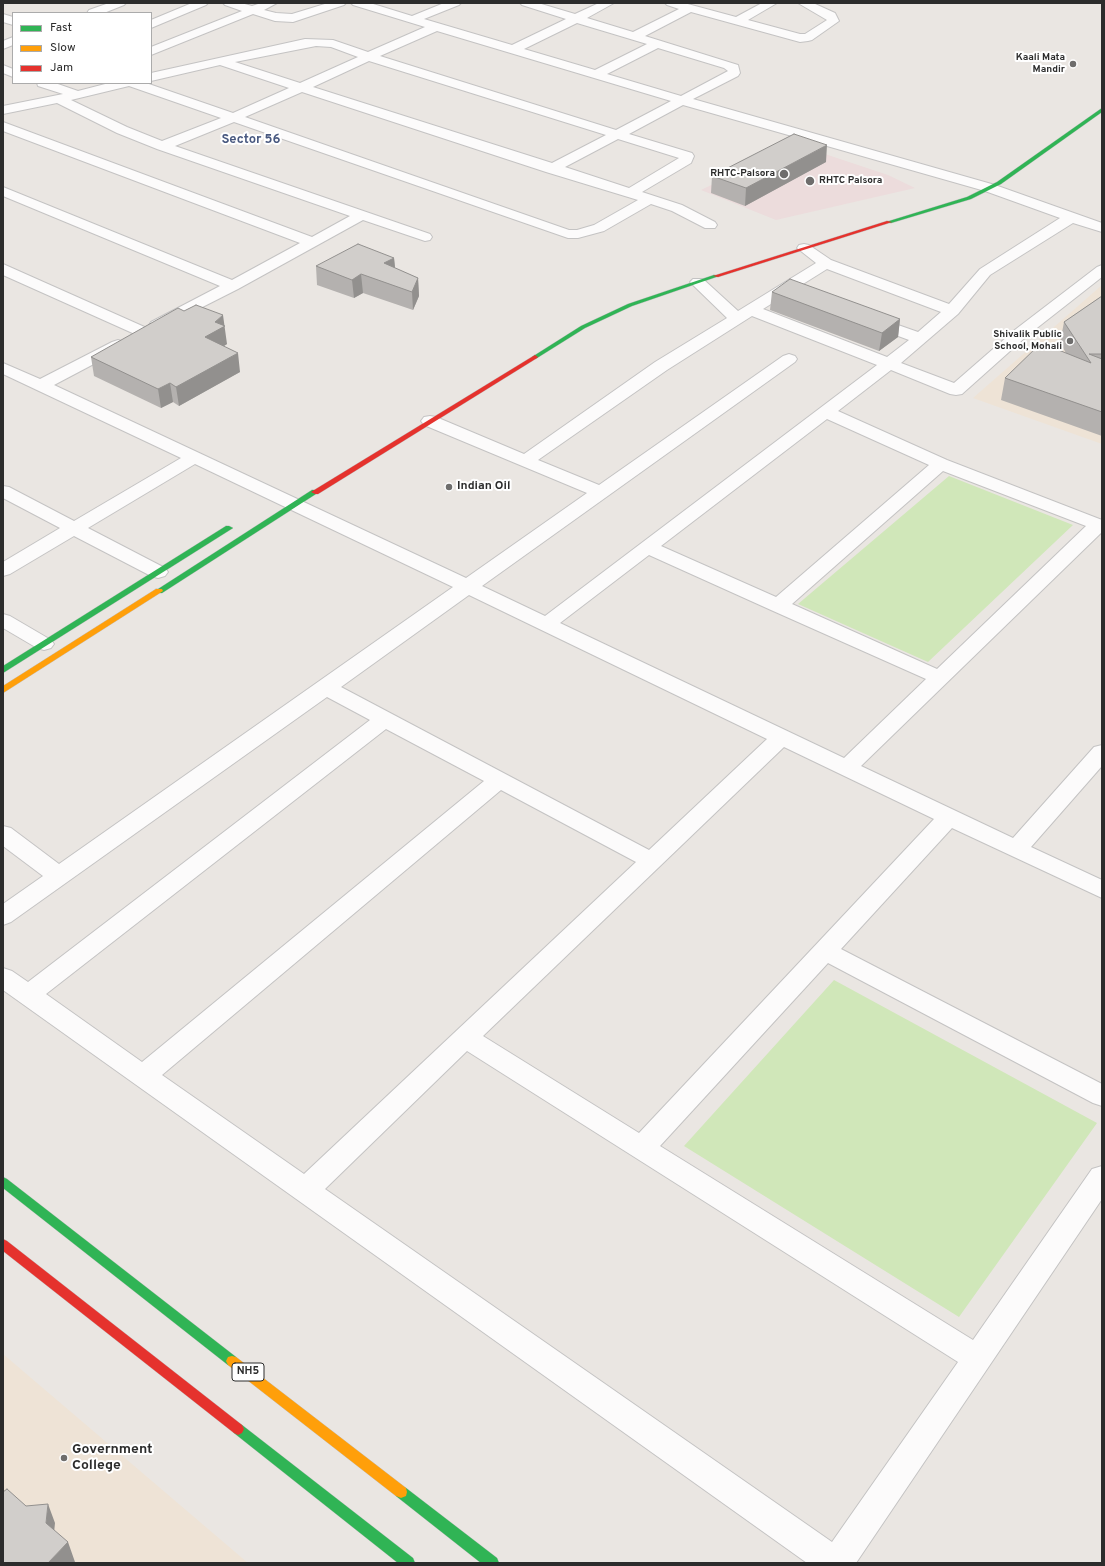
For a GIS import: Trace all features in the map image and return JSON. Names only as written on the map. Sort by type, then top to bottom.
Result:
[{"type":"main road","points":[[712,267],[930,211],[969,198],[984,184],[1102,110]]},
{"type":"main road","points":[[3,690],[283,499],[430,421],[583,327],[630,305],[698,282],[798,245],[984,184]]},
{"type":"main road","points":[[3,670],[239,522]]},
{"type":"main road","name":"NH5","points":[[3,1182],[492,1563]]},
{"type":"main road","points":[[3,1244],[408,1563]]},
{"type":"street","points":[[96,12],[120,3]]},
{"type":"street","points":[[152,24],[202,3]]},
{"type":"street","points":[[229,3],[275,17],[293,18],[340,3]]},
{"type":"street","points":[[152,51],[271,3]]},
{"type":"street","points":[[357,3],[684,100],[984,184],[1070,218],[1102,228]]},
{"type":"street","points":[[411,20],[455,3]]},
{"type":"street","points":[[526,3],[577,17],[734,68],[734,73],[551,169]]},
{"type":"street","points":[[514,49],[608,3]]},
{"type":"street","points":[[671,3],[790,36],[808,37],[833,21],[831,16],[804,3]]},
{"type":"street","points":[[737,21],[771,3]]},
{"type":"street","points":[[709,13],[722,6]]},
{"type":"street","points":[[635,36],[690,8]]},
{"type":"street","points":[[162,146],[235,117],[304,87],[435,27]]},
{"type":"street","points":[[152,76],[316,42],[340,46],[369,57],[682,154],[688,158],[628,194]]},
{"type":"street","points":[[597,74],[658,43]]},
{"type":"street","points":[[221,61],[628,194],[677,208],[710,225]]},
{"type":"street","points":[[46,84],[78,95]]},
{"type":"street","points":[[3,110],[78,95],[121,84]]},
{"type":"street","points":[[137,84],[568,234],[578,234],[599,228],[638,208],[649,200]]},
{"type":"street","points":[[59,99],[110,125],[162,146],[425,237]]},
{"type":"street","points":[[3,126],[312,242]]},
{"type":"street","points":[[3,191],[233,286]]},
{"type":"street","points":[[42,385],[233,286],[362,215]]},
{"type":"street","points":[[546,624],[649,548],[889,362],[921,339],[952,311],[985,272],[1070,218]]},
{"type":"street","points":[[798,245],[814,257],[826,263],[952,311]]},
{"type":"street","points":[[525,461],[661,366],[826,263]]},
{"type":"street","points":[[3,269],[143,332]]},
{"type":"street","points":[[752,310],[889,362],[956,390],[1022,332],[1102,270]]},
{"type":"street","points":[[698,282],[737,319]]},
{"type":"street","points":[[783,289],[805,297]]},
{"type":"street","points":[[856,315],[921,339]]},
{"type":"street","points":[[3,916],[466,586],[789,359]]},
{"type":"street","points":[[3,368],[283,499],[1102,890]]},
{"type":"street","points":[[826,412],[941,464],[1100,526],[846,768]]},
{"type":"street","points":[[430,421],[600,492]]},
{"type":"street","points":[[3,570],[195,458]]},
{"type":"street","points":[[778,606],[941,464]]},
{"type":"street","points":[[3,491],[158,572]]},
{"type":"street","points":[[649,548],[940,678]]},
{"type":"street","points":[[3,620],[44,644]]},
{"type":"street","points":[[325,687],[652,861]]},
{"type":"street","points":[[28,995],[385,719]]},
{"type":"street","points":[[305,1190],[782,737]]},
{"type":"street","points":[[1016,849],[1102,752]]},
{"type":"street","points":[[143,1076],[499,780]]},
{"type":"street","points":[[641,1148],[949,817]]},
{"type":"street","points":[[3,834],[59,876]]},
{"type":"street","points":[[825,951],[1102,1096]]},
{"type":"street","points":[[3,977],[834,1563]]},
{"type":"street","points":[[466,1038],[978,1358]]},
{"type":"street","points":[[837,1563],[1102,1177]]},
{"type":"shaded area","name":"RHTC Palsora","points":[[795,144],[888,175],[915,188],[776,220],[701,190]]},
{"type":"shaded area","name":"Shivalik Public School, Mohali","points":[[1102,285],[1102,444],[973,398]]},
{"type":"shaded area","name":"Government College","points":[[3,1354],[248,1563],[3,1563]]},
{"type":"green space","points":[[949,476],[1073,525],[928,662],[798,604]]},
{"type":"green space","points":[[834,980],[1097,1123],[959,1317],[684,1146]]},
{"type":"building","points":[[794,134],[827,145],[746,188],[712,176]]},
{"type":"building","points":[[358,244],[394,258],[384,263],[418,278],[412,292],[361,274],[352,280],[316,266]]},
{"type":"building","points":[[790,279],[900,319],[882,333],[772,292]]},
{"type":"building","points":[[1102,296],[1102,354],[1089,354],[1102,359],[1102,412],[1005,378],[1041,343],[1091,363],[1064,322]]},
{"type":"building","points":[[196,305],[223,315],[215,322],[225,326],[205,337],[238,353],[176,387],[170,383],[158,389],[91,357],[178,308],[184,311]]},
{"type":"building","points":[[7,1489],[26,1506],[48,1504],[46,1523],[68,1542],[48,1563],[3,1563],[3,1492]]},
{"type":"traffic: fast","points":[[889,222],[969,198],[999,183],[1102,110]]},
{"type":"traffic: fast","points":[[535,357],[583,327],[630,305],[716,276]]},
{"type":"traffic: fast","points":[[159,591],[315,492]]},
{"type":"traffic: fast","points":[[3,670],[229,528]]},
{"type":"traffic: fast","points":[[3,1182],[232,1361]]},
{"type":"traffic: fast","points":[[238,1429],[408,1563]]},
{"type":"traffic: fast","points":[[401,1492],[492,1563]]},
{"type":"traffic: slow","points":[[3,690],[159,591]]},
{"type":"traffic: slow","points":[[232,1361],[401,1492]]},
{"type":"traffic: jam","points":[[716,276],[889,222]]},
{"type":"traffic: jam","points":[[315,492],[535,357]]},
{"type":"traffic: jam","points":[[3,1244],[238,1429]]},
{"type":"place","name":"Kaali Mata Mandir","points":[[1073,64]]},
{"type":"place","name":"RHTC-Palsora","points":[[784,174]]},
{"type":"place","name":"RHTC Palsora","points":[[810,181]]},
{"type":"place","name":"Shivalik Public School, Mohali","points":[[1070,341]]},
{"type":"place","name":"Indian Oil","points":[[449,487]]},
{"type":"place","name":"Government College","points":[[64,1458]]},
{"type":"district","name":"Sector 56","points":[[251,140]]}]
